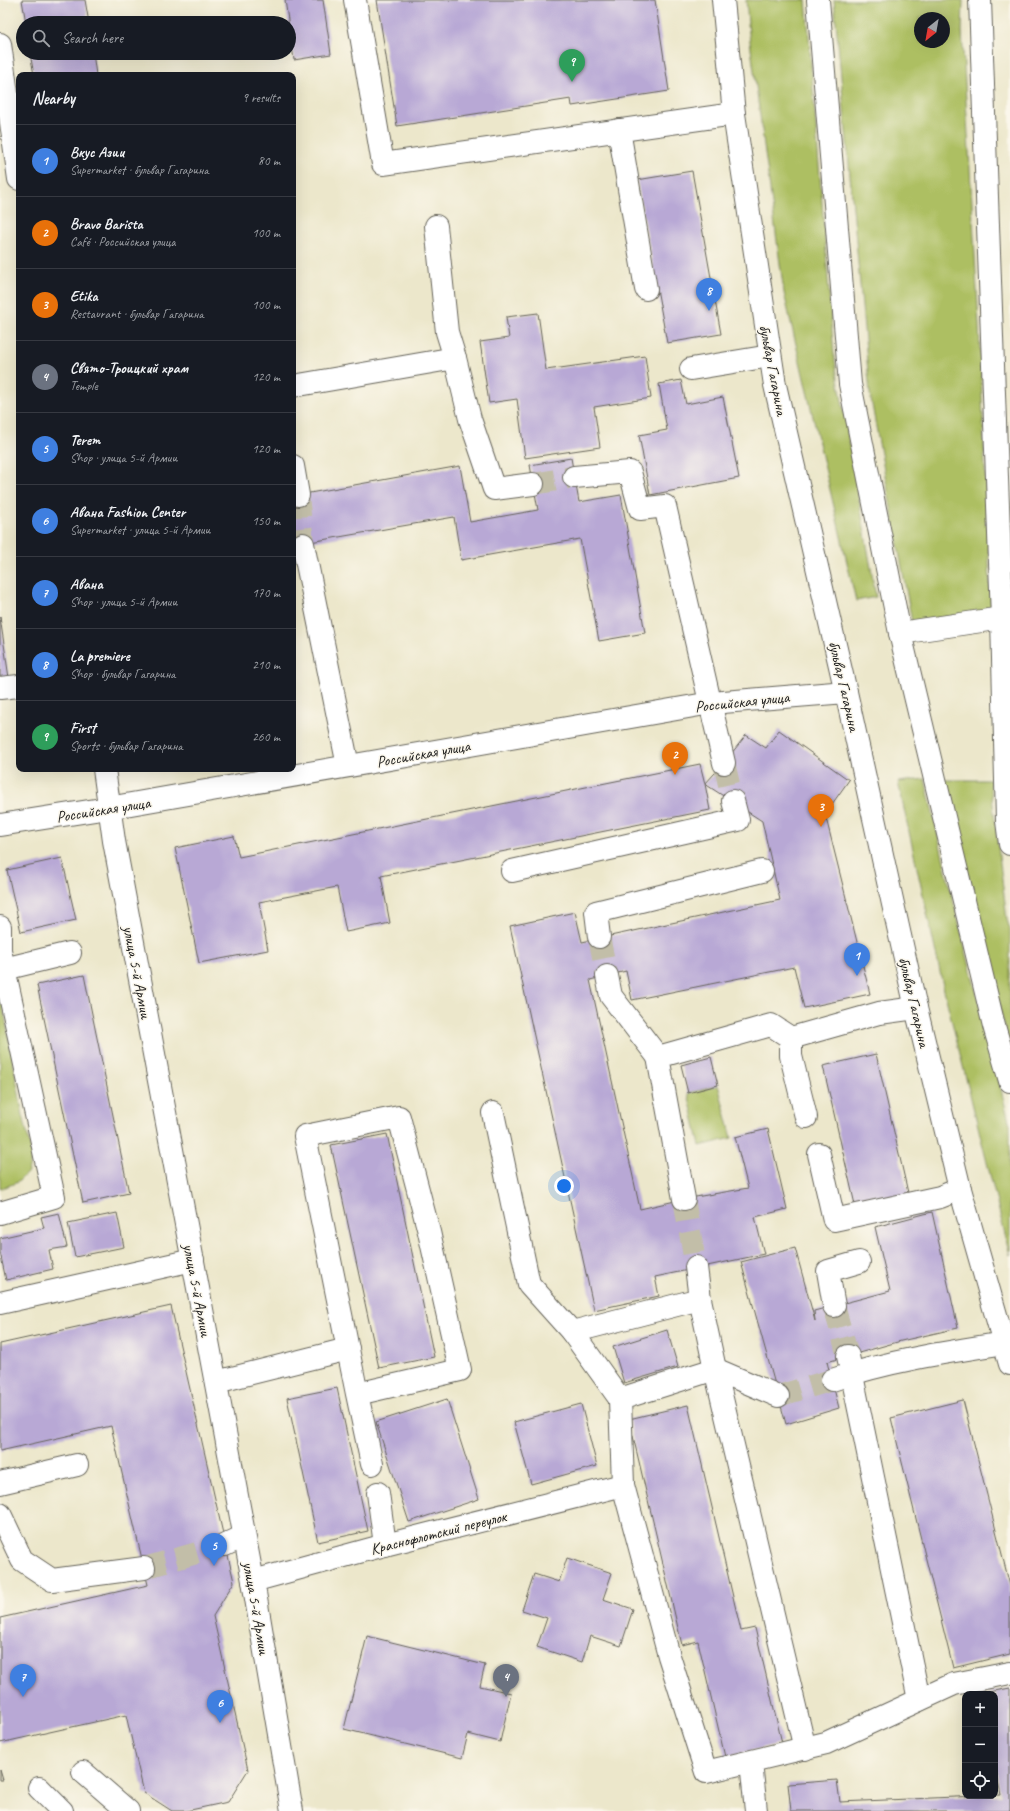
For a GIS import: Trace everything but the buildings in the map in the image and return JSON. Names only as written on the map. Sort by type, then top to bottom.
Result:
[{"type":"street","points":[[356,0],[383,164],[734,114]]},
{"type":"street","name":"бульвар Гагарина","points":[[723,0],[734,114],[770,356],[776,386],[916,1008],[960,1189],[1008,1354]]},
{"type":"street","points":[[818,0],[850,384],[900,633],[994,1026],[1010,1081]]},
{"type":"street","points":[[980,0],[1002,618],[1007,821],[1010,844]]},
{"type":"street","points":[[0,44],[16,158]]},
{"type":"street","points":[[619,130],[646,289]]},
{"type":"street","points":[[436,226],[447,332],[470,419],[494,489],[533,484]]},
{"type":"street","points":[[691,369],[770,356]]},
{"type":"street","points":[[296,385],[454,358]]},
{"type":"street","points":[[574,477],[630,472],[640,509],[665,506],[724,763]]},
{"type":"street","points":[[296,483],[298,495]]},
{"type":"street","points":[[303,544],[348,766]]},
{"type":"street","points":[[900,633],[1002,618]]},
{"type":"street","points":[[0,688],[16,686]]},
{"type":"street","name":"Российская улица","points":[[0,825],[108,808],[711,702],[846,692]]},
{"type":"street","name":"улица 5-й Армии","points":[[104,772],[108,808],[216,1382],[235,1540],[253,1581],[292,1811]]},
{"type":"street","points":[[512,871],[738,820],[734,801]]},
{"type":"street","points":[[599,938],[596,912],[762,871]]},
{"type":"street","points":[[0,927],[2,957],[54,1197],[0,1213]]},
{"type":"street","points":[[2,957],[70,953]]},
{"type":"street","points":[[607,976],[612,996],[658,1057],[684,1199]]},
{"type":"street","points":[[658,1057],[771,1025],[791,1038],[879,1014],[916,1008]]},
{"type":"street","points":[[791,1038],[791,1056],[806,1117]]},
{"type":"street","points":[[493,1113],[529,1239],[529,1284],[572,1332],[620,1399],[623,1485],[668,1656],[706,1772],[826,1743],[954,1684],[1010,1673]]},
{"type":"street","points":[[357,1394],[460,1370],[429,1232],[399,1117],[305,1136],[357,1394],[372,1464]]},
{"type":"street","points":[[819,1154],[834,1220],[940,1197],[960,1189]]},
{"type":"street","points":[[0,1303],[193,1260]]},
{"type":"street","points":[[834,1306],[828,1272],[859,1262]]},
{"type":"street","points":[[696,1267],[700,1299],[715,1369],[805,1749]]},
{"type":"street","points":[[572,1332],[700,1299]]},
{"type":"street","points":[[920,1700],[844,1369],[884,1364],[982,1346],[1008,1354]]},
{"type":"street","points":[[216,1382],[348,1349]]},
{"type":"street","points":[[620,1399],[715,1369],[778,1396]]},
{"type":"street","points":[[0,1483],[77,1465]]},
{"type":"street","name":"Краснофлотский переулок","points":[[253,1581],[385,1544],[623,1485]]},
{"type":"street","points":[[378,1493],[385,1544]]},
{"type":"street","points":[[0,1514],[22,1560],[52,1580],[144,1568]]},
{"type":"street","points":[[750,1762],[756,1811]]},
{"type":"street","points":[[83,1772],[128,1811]]},
{"type":"street","points":[[39,1788],[62,1811]]},
{"type":"green space","points":[[746,0],[806,0],[834,355],[876,597],[856,601],[784,293],[749,34]]},
{"type":"green space","points":[[834,0],[963,0],[962,31],[979,325],[991,611],[912,622],[870,394]]},
{"type":"green space","points":[[925,779],[950,888],[1010,1125],[1010,1255],[944,990],[898,782]]},
{"type":"green space","points":[[945,780],[990,780],[1007,920],[1010,929],[1010,1050]]},
{"type":"green space","points":[[0,989],[22,1111],[32,1155],[28,1172],[18,1182],[0,1189]]},
{"type":"green space","points":[[718,1085],[732,1138],[700,1146],[688,1093]]},
{"type":"tunnel","points":[[533,484],[574,477]]},
{"type":"tunnel","points":[[298,495],[303,544]]},
{"type":"tunnel","points":[[724,763],[733,801]]},
{"type":"tunnel","points":[[599,937],[607,976]]},
{"type":"tunnel","points":[[684,1199],[696,1267]]},
{"type":"tunnel","points":[[834,1306],[848,1356]]},
{"type":"tunnel","points":[[778,1396],[832,1380]]},
{"type":"tunnel","points":[[144,1568],[225,1545]]},
{"type":"place","name":"First","points":[[572,82]]},
{"type":"place","name":"La premiere","points":[[709,311]]},
{"type":"place","name":"Bravo Barista","points":[[675,775]]},
{"type":"place","name":"Etika","points":[[821,827]]},
{"type":"place","name":"Вкус Азии","points":[[857,976]]},
{"type":"place","name":"Terem","points":[[214,1566]]},
{"type":"place","name":"Авана","points":[[23,1697]]},
{"type":"place","name":"Свято-Троицкий храм","points":[[506,1697]]},
{"type":"place","name":"Авана Fashion Center","points":[[220,1723]]}]
